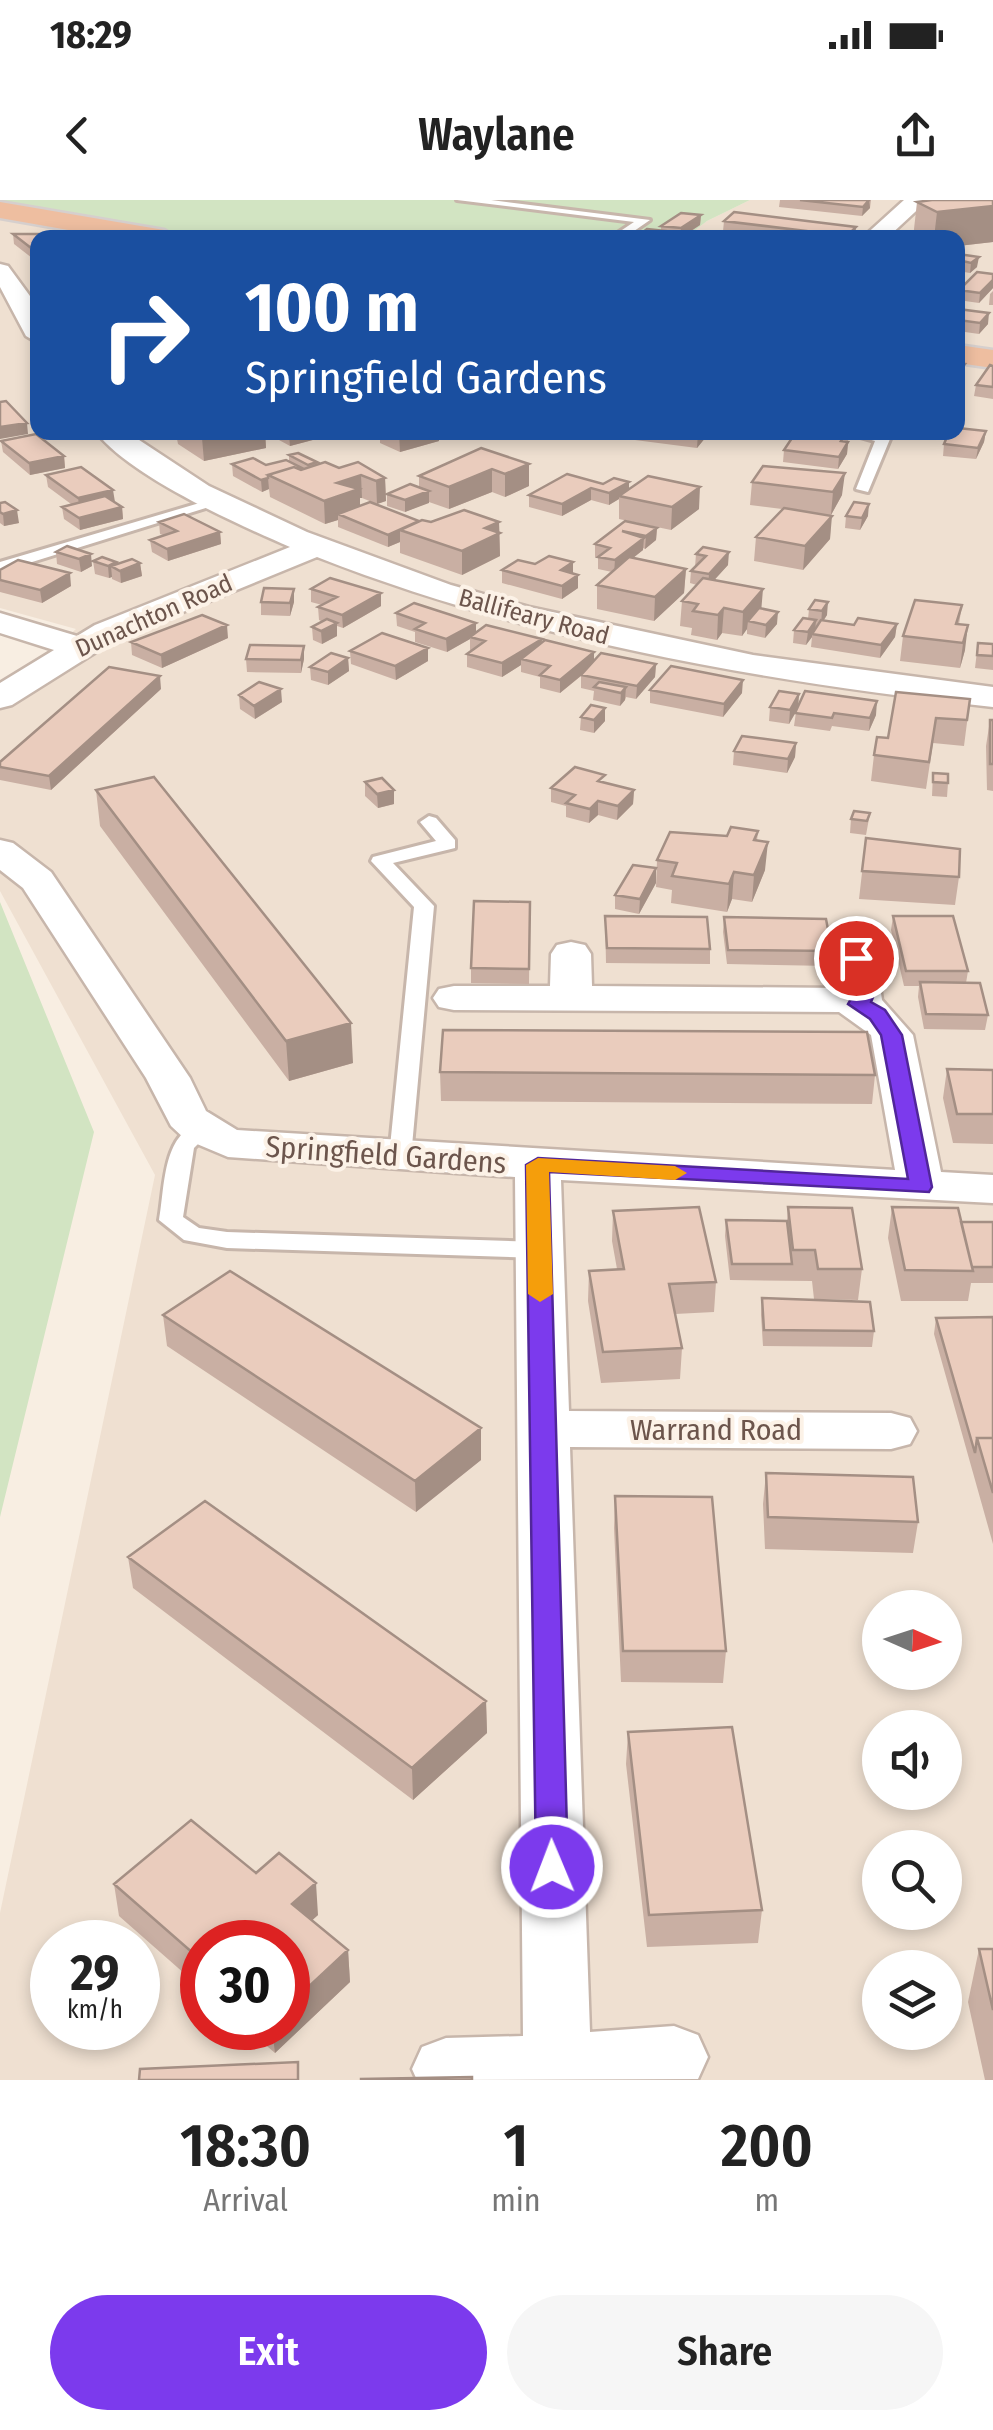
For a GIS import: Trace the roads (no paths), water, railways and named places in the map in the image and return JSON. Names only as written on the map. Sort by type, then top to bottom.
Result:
[{"type":"highway","points":[[0,210],[117,230]]},
{"type":"highway","points":[[965,355],[993,359]]},
{"type":"street","points":[[882,230],[916,200]]},
{"type":"street","points":[[0,271],[30,319]]},
{"type":"street","name":"Ballifeary Road","points":[[120,440],[218,502],[316,547],[489,608],[580,632],[780,671],[993,697]]},
{"type":"street","name":"Dunachton Road","points":[[0,698],[78,647],[316,547]]},
{"type":"street","points":[[0,623],[78,647]]},
{"type":"street","points":[[0,851],[37,880],[168,1078],[187,1118],[201,1130]]},
{"type":"street","points":[[570,999],[571,954]]},
{"type":"street","points":[[856,958],[863,997],[859,1004]]},
{"type":"street","points":[[454,998],[835,999],[859,1004],[877,1015],[892,1035],[921,1187]]},
{"type":"street","name":"Springfield Gardens","points":[[201,1130],[228,1143],[400,1156],[993,1188]]},
{"type":"street","points":[[538,1165],[556,2066]]},
{"type":"street","name":"Warrand Road","points":[[542,1430],[891,1432]]},
{"type":"street","points":[[446,2069],[674,2057]]},
{"type":"lane","points":[[462,200],[645,220],[628,230]]},
{"type":"lane","points":[[863,490],[883,440]]},
{"type":"lane","points":[[0,567],[218,502]]},
{"type":"lane","points":[[400,1156],[424,906],[380,861],[448,844],[429,822]]},
{"type":"lane","points":[[201,1130],[183,1146],[171,1220],[192,1234],[227,1240],[540,1250]]}]
